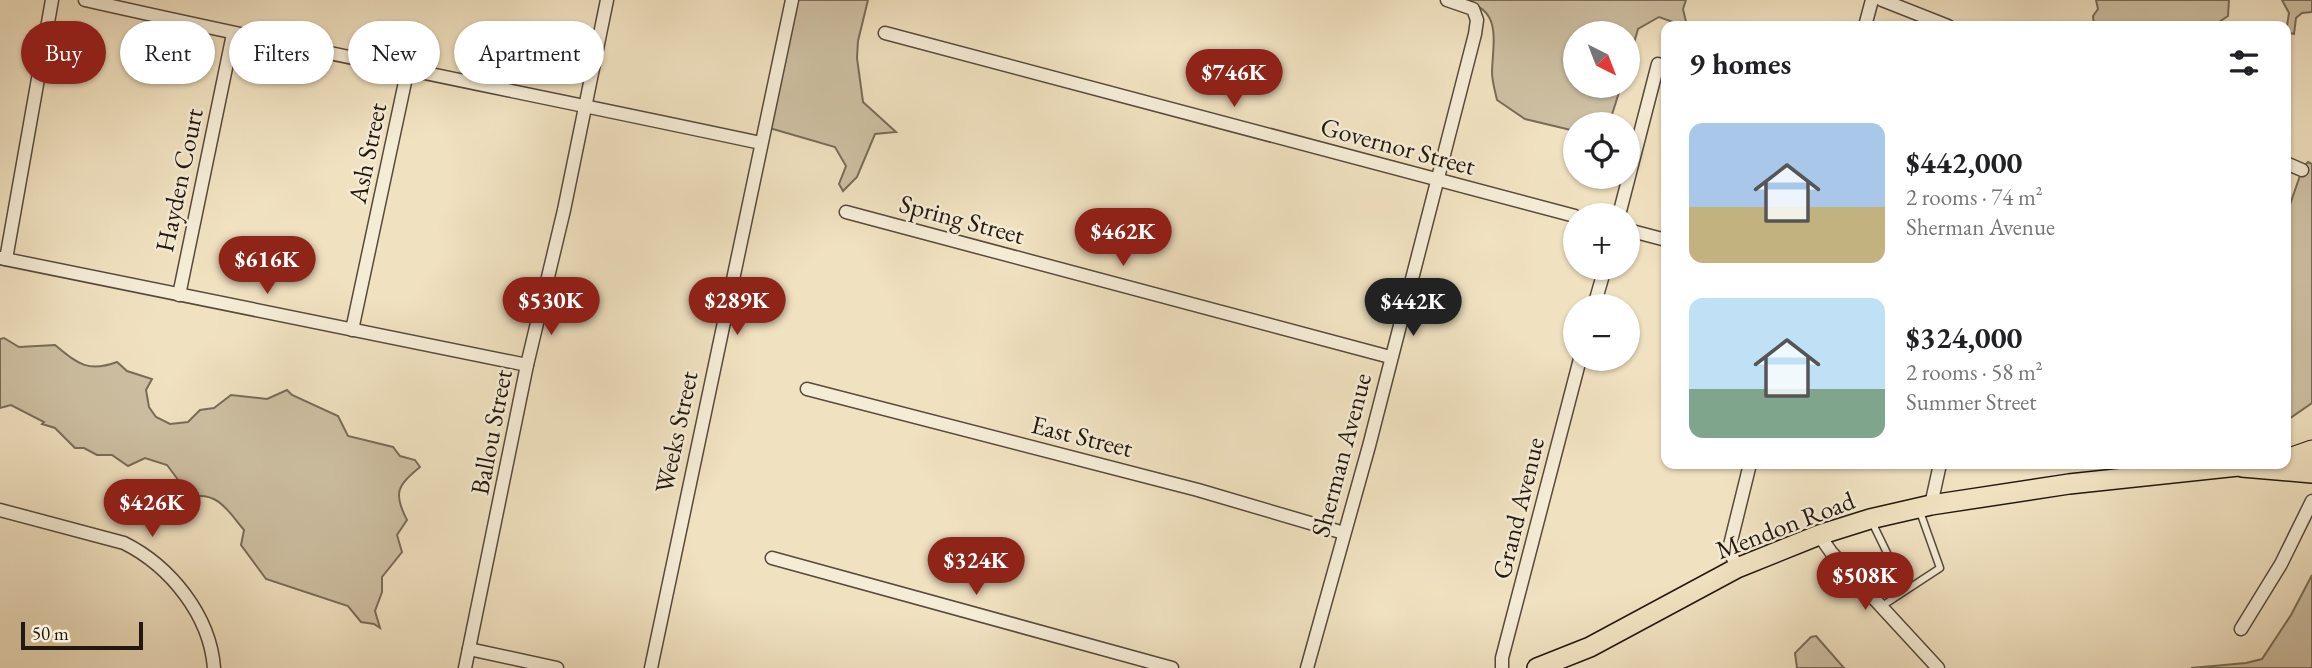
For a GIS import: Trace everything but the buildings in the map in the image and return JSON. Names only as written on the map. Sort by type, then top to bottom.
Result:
[{"type":"main road","name":"Mendon Road","points":[[1536,668],[1590,647],[1737,568],[1819,534],[1925,506],[2132,470],[2155,469]]},
{"type":"main road","name":"Mendon Road","points":[[2280,469],[2312,473]]},
{"type":"street","points":[[52,0],[3,259],[527,365]]},
{"type":"street","points":[[85,0],[229,33]]},
{"type":"street","points":[[145,13],[147,0]]},
{"type":"street","name":"Ballou Street","points":[[466,668],[527,365],[564,209],[607,0]]},
{"type":"street","name":"Weeks Street","points":[[651,668],[792,0]]},
{"type":"street","name":"Sherman Avenue","points":[[1307,668],[1369,446],[1478,20],[1473,9],[1447,0]]},
{"type":"street","points":[[1866,21],[1872,0]]},
{"type":"street","points":[[1882,0],[1935,21]]},
{"type":"street","name":"Governor Street","points":[[885,33],[1563,213]]},
{"type":"street","name":"Hayden Court","points":[[179,295],[229,53]]},
{"type":"street","points":[[1622,203],[1658,64]]},
{"type":"street","points":[[440,75],[761,143]]},
{"type":"street","name":"Ash Street","points":[[352,330],[405,84]]},
{"type":"street","points":[[2291,165],[2302,170]]},
{"type":"street","name":"Spring Street","points":[[846,212],[1390,357]]},
{"type":"street","points":[[1640,233],[1661,239]]},
{"type":"street","name":"Grand Avenue","points":[[1502,668],[1502,658],[1577,371]]},
{"type":"street","name":"East Street","points":[[807,390],[1198,490],[1344,533]]},
{"type":"street","points":[[1737,568],[1729,549],[1750,469]]},
{"type":"street","points":[[1925,506],[1938,469]]},
{"type":"street","points":[[2241,629],[2281,564],[2312,501]]},
{"type":"street","points":[[0,510],[124,543],[159,565],[179,586],[205,628],[214,668]]},
{"type":"street","points":[[1819,534],[1831,552],[1938,668]]},
{"type":"street","points":[[772,558],[1172,668]]},
{"type":"street","points":[[469,649],[557,668]]},
{"type":"lane","points":[[1882,606],[1940,568],[1925,506]]},
{"type":"lane","points":[[1870,519],[1905,590]]},
{"type":"shaded area","points":[[793,0],[868,0],[858,41],[857,58],[863,102],[896,132],[875,134],[857,177],[843,191],[839,184],[846,166],[835,147],[766,127]]},
{"type":"shaded area","points":[[1460,0],[1686,0],[1683,9],[1686,21],[1670,21],[1659,17],[1640,28],[1640,21],[1563,21],[1563,98],[1617,98],[1613,112],[1563,112],[1563,128],[1525,119],[1497,100],[1492,75],[1494,37],[1489,18],[1483,10]]},
{"type":"shaded area","points":[[2096,0],[2229,0],[2228,16],[2220,21],[2094,21],[2093,16],[2098,9]]},
{"type":"shaded area","points":[[2282,0],[2312,0],[2312,12],[2302,13],[2296,18],[2294,34],[2291,33],[2291,21],[2288,21],[2289,13]]},
{"type":"shaded area","points":[[2308,162],[2312,164],[2312,403],[2291,418],[2291,202],[2303,167]]},
{"type":"shaded area","points":[[4,338],[19,347],[55,345],[76,361],[90,366],[98,367],[117,362],[127,371],[152,379],[146,390],[149,407],[156,417],[170,424],[188,422],[200,410],[214,408],[231,395],[267,399],[287,390],[292,395],[338,416],[348,436],[393,447],[400,456],[415,460],[420,467],[400,490],[400,503],[407,520],[397,535],[402,552],[382,577],[382,592],[375,611],[380,628],[361,622],[348,606],[266,579],[241,545],[244,530],[222,504],[208,497],[191,497],[167,465],[145,458],[128,466],[112,455],[97,455],[84,448],[75,448],[55,428],[42,424],[44,422],[11,405],[0,408],[0,339]]},
{"type":"shaded area","points":[[2312,575],[2312,668],[2191,668],[2262,659],[2291,615]]},
{"type":"shaded area","points":[[1816,636],[1844,668],[1797,668],[1795,653],[1811,637]]}]
